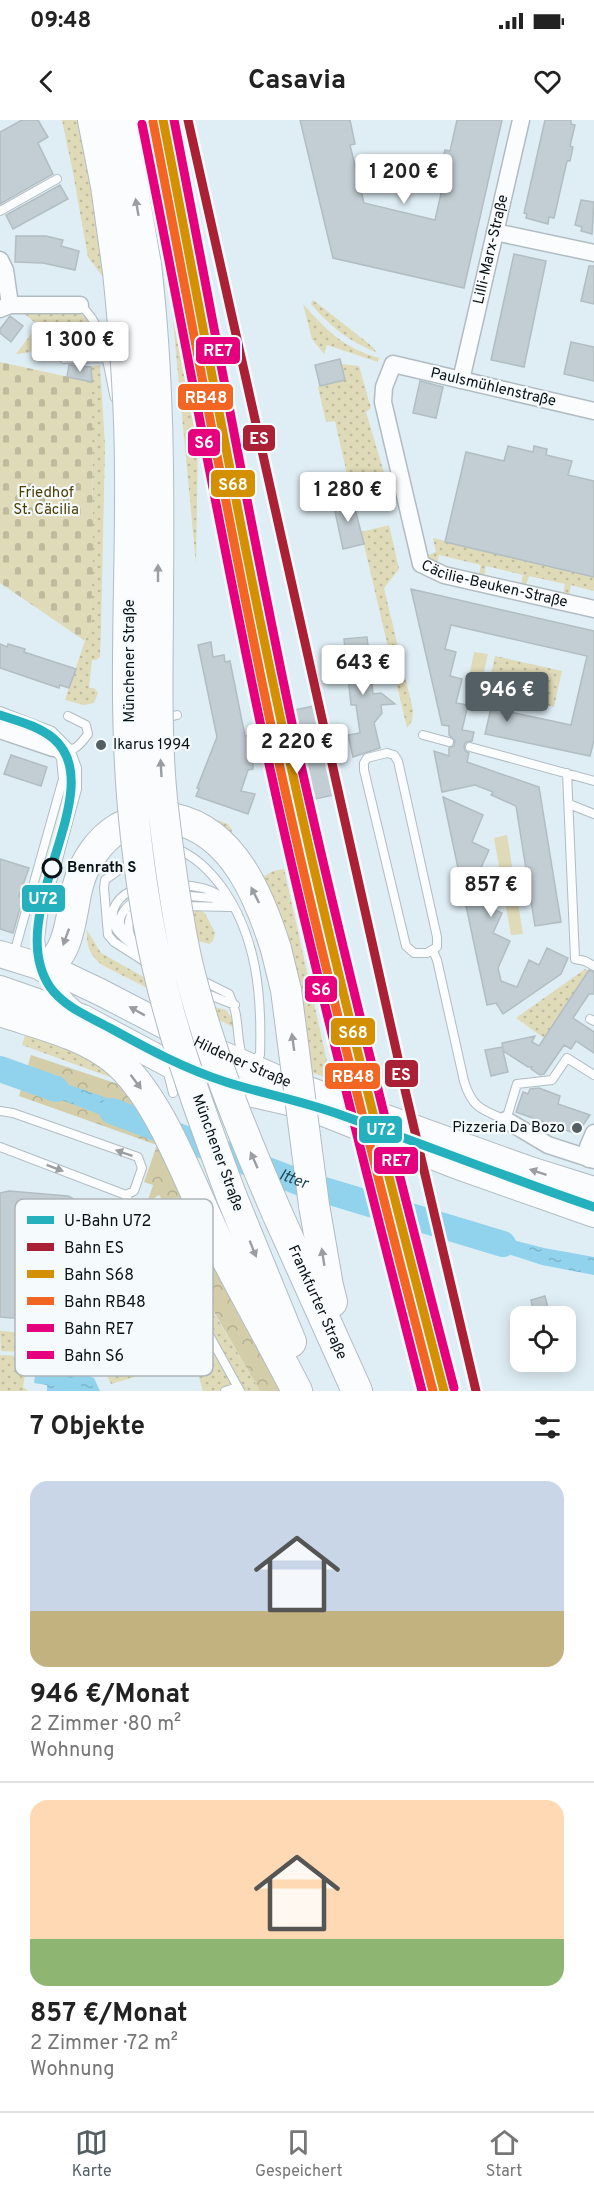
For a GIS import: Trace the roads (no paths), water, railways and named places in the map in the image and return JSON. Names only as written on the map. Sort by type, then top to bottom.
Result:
[{"type":"highway","name":"Münchener Straße","points":[[93,120],[106,186],[128,368],[130,423],[128,693],[133,808],[149,921],[168,1011],[201,1115],[310,1391]]},
{"type":"highway","name":"Münchener Straße","points":[[121,120],[146,265],[156,368],[158,693],[163,806],[178,914],[187,962],[202,1018],[238,1121],[277,1213]]},
{"type":"highway","points":[[44,967],[59,954],[64,943],[79,880],[88,861],[106,837],[117,829],[149,816],[164,817],[191,824],[212,836],[225,848],[253,890],[267,919],[286,990],[314,1205],[328,1286],[337,1317],[333,1334]]},
{"type":"highway","points":[[0,1011],[85,1041],[114,1059],[139,1084],[167,1133],[198,1199]]},
{"type":"highway","name":"Frankfurter Straße","points":[[277,1213],[357,1391]]},
{"type":"highway","points":[[213,1232],[297,1391]]},
{"type":"main road","name":"Hildener Straße","points":[[6,956],[44,967],[100,992],[179,1034],[241,1077],[306,1107],[455,1165],[594,1214]]},
{"type":"main road","points":[[0,988],[16,976],[17,963],[6,956]]},
{"type":"main road","name":"Hildener Straße","points":[[0,988],[96,1024],[171,1065],[241,1077],[322,1096],[594,1190]]},
{"type":"street","name":"Lilli-Marx-Straße","points":[[461,380],[521,120]]},
{"type":"street","points":[[495,232],[594,253]]},
{"type":"street","points":[[0,260],[7,276],[5,307],[80,305]]},
{"type":"street","name":"Paulsmühlenstraße","points":[[393,364],[461,380],[494,393],[591,414]]},
{"type":"street","name":"Cäcilie-Beuken-Straße","points":[[393,364],[384,387],[384,402],[421,564],[444,575],[594,609]]},
{"type":"street","points":[[0,730],[53,748]]},
{"type":"street","points":[[506,1119],[548,1145],[592,1160]]},
{"type":"street","points":[[592,1160],[588,1147],[594,1133]]},
{"type":"lane","points":[[0,211],[57,179]]},
{"type":"lane","points":[[80,305],[89,312],[98,326],[118,409],[121,439],[118,663]]},
{"type":"lane","points":[[64,359],[105,358]]},
{"type":"lane","points":[[119,707],[142,715]]},
{"type":"lane","points":[[0,711],[52,731],[70,749],[77,768],[77,789],[44,915],[40,939],[44,967],[63,992],[96,1024]]},
{"type":"lane","points":[[152,718],[166,719],[177,715]]},
{"type":"lane","points":[[53,748],[79,747],[88,731],[83,722],[68,716]]},
{"type":"lane","points":[[423,735],[449,742]]},
{"type":"lane","points":[[470,747],[594,781]]},
{"type":"lane","points":[[6,956],[38,870],[63,779],[61,758],[53,748]]},
{"type":"lane","points":[[387,753],[394,755],[398,762],[437,937],[437,948],[433,951],[420,954],[410,951],[406,946],[364,770],[365,761],[370,757],[387,753]]},
{"type":"lane","points":[[567,773],[576,959],[594,966]]},
{"type":"lane","points":[[569,804],[594,814]]},
{"type":"lane","points":[[160,846],[173,847],[200,861],[236,908],[250,942],[261,1000],[260,1054],[241,1077]]},
{"type":"lane","points":[[147,851],[105,880],[108,935],[124,949],[167,974]]},
{"type":"lane","points":[[151,886],[128,891],[119,898],[114,908],[114,925],[125,940],[165,963]]},
{"type":"lane","points":[[161,886],[199,886],[211,889],[236,908]]},
{"type":"lane","points":[[136,947],[120,928],[120,917],[131,903],[151,897]]},
{"type":"lane","points":[[136,947],[129,933],[128,923],[131,915],[138,910],[160,902],[236,908]]},
{"type":"lane","points":[[433,951],[469,1097],[482,1110],[506,1119],[517,1084],[552,1080],[567,1058],[594,1075]]},
{"type":"lane","points":[[176,968],[229,994],[235,1005],[239,1023],[241,1077]]},
{"type":"lane","points":[[185,983],[235,1005]]},
{"type":"lane","points":[[171,1065],[168,1073],[172,1093]]},
{"type":"lane","points":[[0,1111],[13,1113],[138,1157],[142,1168],[134,1191],[126,1195],[0,1147]]},
{"type":"lane","points":[[126,1195],[127,1199]]},
{"type":"lane","points":[[213,1342],[239,1389],[225,1391]]},
{"type":"water","points":[[26,1070],[136,1108],[151,1134],[22,1085]]},
{"type":"water","points":[[320,1177],[359,1187],[363,1211],[322,1200]]},
{"type":"water","points":[[471,1229],[544,1248],[594,1257],[594,1275],[542,1265],[474,1243]]},
{"type":"water","points":[[35,1376],[91,1376],[100,1391],[47,1391],[47,1385],[34,1383]]},
{"type":"waterway","name":"Itter","points":[[0,1069],[56,1089]]},
{"type":"waterway","name":"Itter","points":[[112,1111],[304,1184],[503,1244]]},
{"type":"metro line","name":"U72","points":[[0,715],[28,724],[48,734],[54,739],[68,761],[71,789],[38,925],[38,958],[50,987],[62,1000],[78,1011],[167,1058],[211,1077],[327,1110],[594,1207]]},
{"type":"rail line","name":"S68","points":[[163,120],[240,522],[290,762],[345,999],[444,1391]]},
{"type":"rail line","name":"RE7","points":[[174,120],[300,761],[374,1075],[454,1388]]},
{"type":"rail line","name":"ES","points":[[188,120],[406,1094],[476,1391]]},
{"type":"rail line","name":"RB48","points":[[153,122],[279,763],[334,999],[433,1391]]},
{"type":"rail line","name":"S6","points":[[142,124],[269,764],[362,1157],[422,1391]]},
{"type":"place","name":"Ikarus 1994","points":[[101,745]]},
{"type":"place","name":"Benrath S","points":[[52,868]]},
{"type":"place","name":"Pizzeria Da Bozo","points":[[577,1128]]},
{"type":"park label","name":"Friedhof St. Cäcilia","points":[[46,502]]}]
